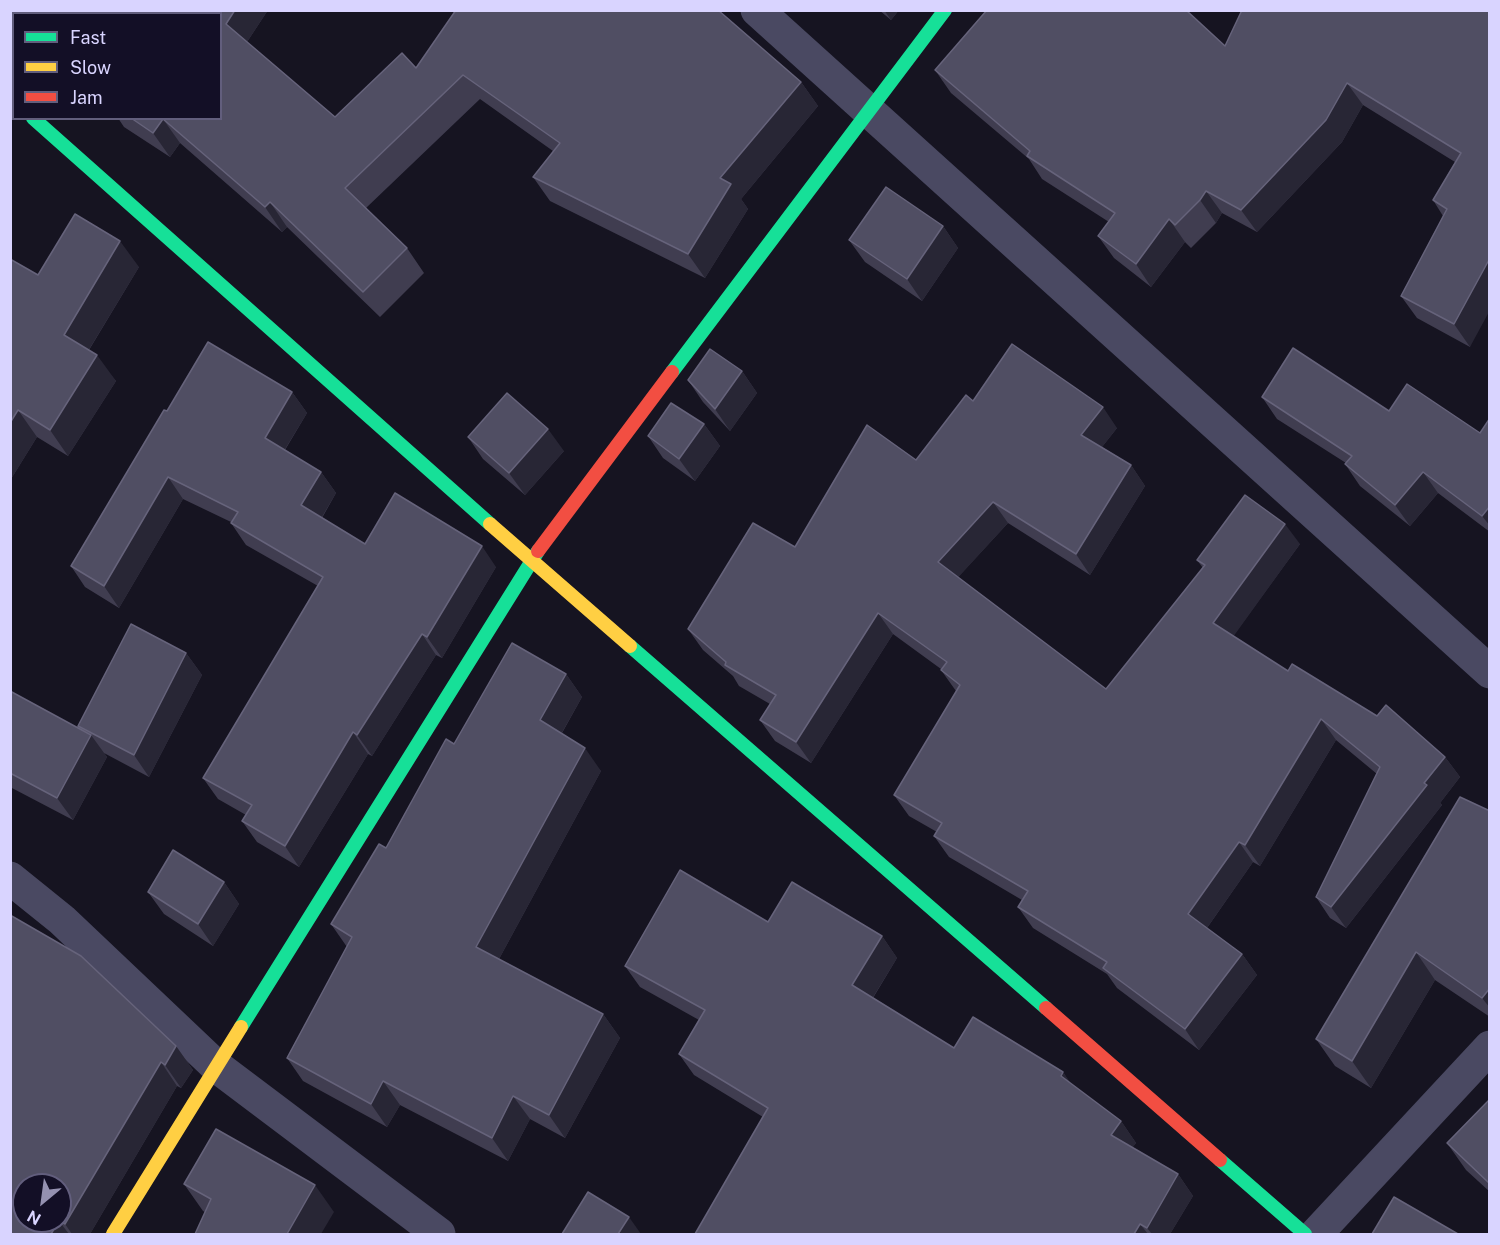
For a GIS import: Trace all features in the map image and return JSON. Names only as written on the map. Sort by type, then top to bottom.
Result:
[{"type":"street","points":[[757,10],[1490,672]]},
{"type":"street","points":[[113,1234],[531,560],[945,10]]},
{"type":"street","points":[[35,120],[531,560],[1305,1234]]},
{"type":"street","points":[[10,878],[63,920],[216,1065],[439,1234]]},
{"type":"street","points":[[1316,1234],[1490,1047]]},
{"type":"building","points":[[113,10],[235,10],[226,24],[335,117],[402,53],[416,68],[456,10],[718,10],[801,82],[720,178],[731,184],[688,254],[533,177],[560,143],[463,75],[345,188],[407,248],[363,292],[270,202],[265,207],[164,120],[222,120],[222,12],[112,12]]},
{"type":"building","points":[[987,10],[1186,10],[1225,46],[1242,10],[1490,10],[1490,258],[1454,324],[1401,296],[1447,209],[1433,200],[1461,153],[1347,83],[1326,120],[1241,210],[1206,191],[1175,225],[1169,219],[1136,264],[1098,236],[1115,213],[1027,156],[1030,151],[935,70]]},
{"type":"building","points":[[134,120],[162,120],[153,133]]},
{"type":"building","points":[[886,187],[943,226],[907,279],[849,240]]},
{"type":"building","points":[[75,214],[120,241],[64,335],[97,355],[50,430],[18,410],[10,423],[10,259],[38,275]]},
{"type":"building","points":[[208,342],[292,392],[265,438],[321,472],[301,505],[365,544],[395,493],[482,546],[427,637],[422,634],[357,735],[353,732],[285,846],[242,821],[252,805],[203,778],[323,577],[231,523],[238,512],[168,477],[104,586],[71,566],[164,410],[167,411]]},
{"type":"building","points":[[1012,344],[1103,407],[1081,435],[1131,465],[1076,554],[993,502],[938,562],[1106,689],[1205,565],[1197,560],[1245,495],[1285,524],[1213,623],[1288,671],[1292,664],[1377,716],[1386,705],[1445,757],[1424,783],[1427,785],[1331,907],[1316,897],[1380,767],[1321,719],[1245,845],[1239,842],[1188,914],[1242,954],[1185,1029],[1103,968],[1107,962],[1018,907],[1028,891],[934,836],[942,823],[894,795],[960,685],[941,670],[947,662],[878,613],[796,742],[760,720],[776,695],[725,665],[726,662],[688,629],[753,523],[795,547],[867,425],[916,460],[966,395],[973,401]]},
{"type":"building","points":[[1293,348],[1389,411],[1407,384],[1480,433],[1490,418],[1490,506],[1482,516],[1423,472],[1395,505],[1345,464],[1352,456],[1262,397]]},
{"type":"building","points":[[710,349],[742,371],[715,409],[688,380]]},
{"type":"building","points":[[507,393],[548,429],[509,473],[468,437]]},
{"type":"building","points":[[671,403],[704,424],[679,459],[648,436]]},
{"type":"building","points":[[131,624],[186,653],[134,755],[78,726]]},
{"type":"building","points":[[512,643],[566,674],[540,720],[585,748],[476,947],[603,1014],[549,1115],[513,1096],[492,1138],[383,1081],[371,1104],[287,1058],[352,937],[331,924],[379,844],[386,848],[446,739],[454,744]]},
{"type":"building","points":[[10,691],[91,735],[57,798],[10,773]]},
{"type":"building","points":[[1460,797],[1490,811],[1490,988],[1482,998],[1416,952],[1352,1061],[1316,1039]]},
{"type":"building","points":[[173,850],[224,882],[198,924],[148,892]]},
{"type":"building","points":[[680,870],[768,922],[792,882],[882,936],[852,985],[954,1048],[973,1017],[1063,1072],[1061,1076],[1121,1121],[1111,1135],[1178,1174],[1147,1228],[1140,1224],[1134,1234],[695,1234],[768,1108],[679,1054],[705,1010],[625,966]]},
{"type":"building","points":[[10,915],[81,956],[176,1046],[165,1065],[161,1062],[72,1212],[72,1173],[12,1173],[12,1233],[52,1233],[10,1234]]},
{"type":"building","points":[[1490,1099],[1490,1184],[1447,1143]]},
{"type":"building","points":[[216,1129],[315,1185],[287,1234],[195,1234],[211,1199],[184,1184]]},
{"type":"building","points":[[588,1192],[629,1217],[618,1234],[562,1234]]},
{"type":"building","points":[[1394,1197],[1458,1234],[1372,1234]]},
{"type":"traffic: fast","points":[[672,372],[945,10]]},
{"type":"traffic: fast","points":[[35,120],[490,524]]},
{"type":"traffic: fast","points":[[241,1027],[538,551]]},
{"type":"traffic: fast","points":[[630,646],[1046,1008]]},
{"type":"traffic: fast","points":[[1220,1160],[1305,1234]]},
{"type":"traffic: slow","points":[[490,524],[630,646]]},
{"type":"traffic: slow","points":[[113,1234],[241,1027]]},
{"type":"traffic: jam","points":[[538,551],[672,372]]},
{"type":"traffic: jam","points":[[1046,1008],[1220,1160]]}]
